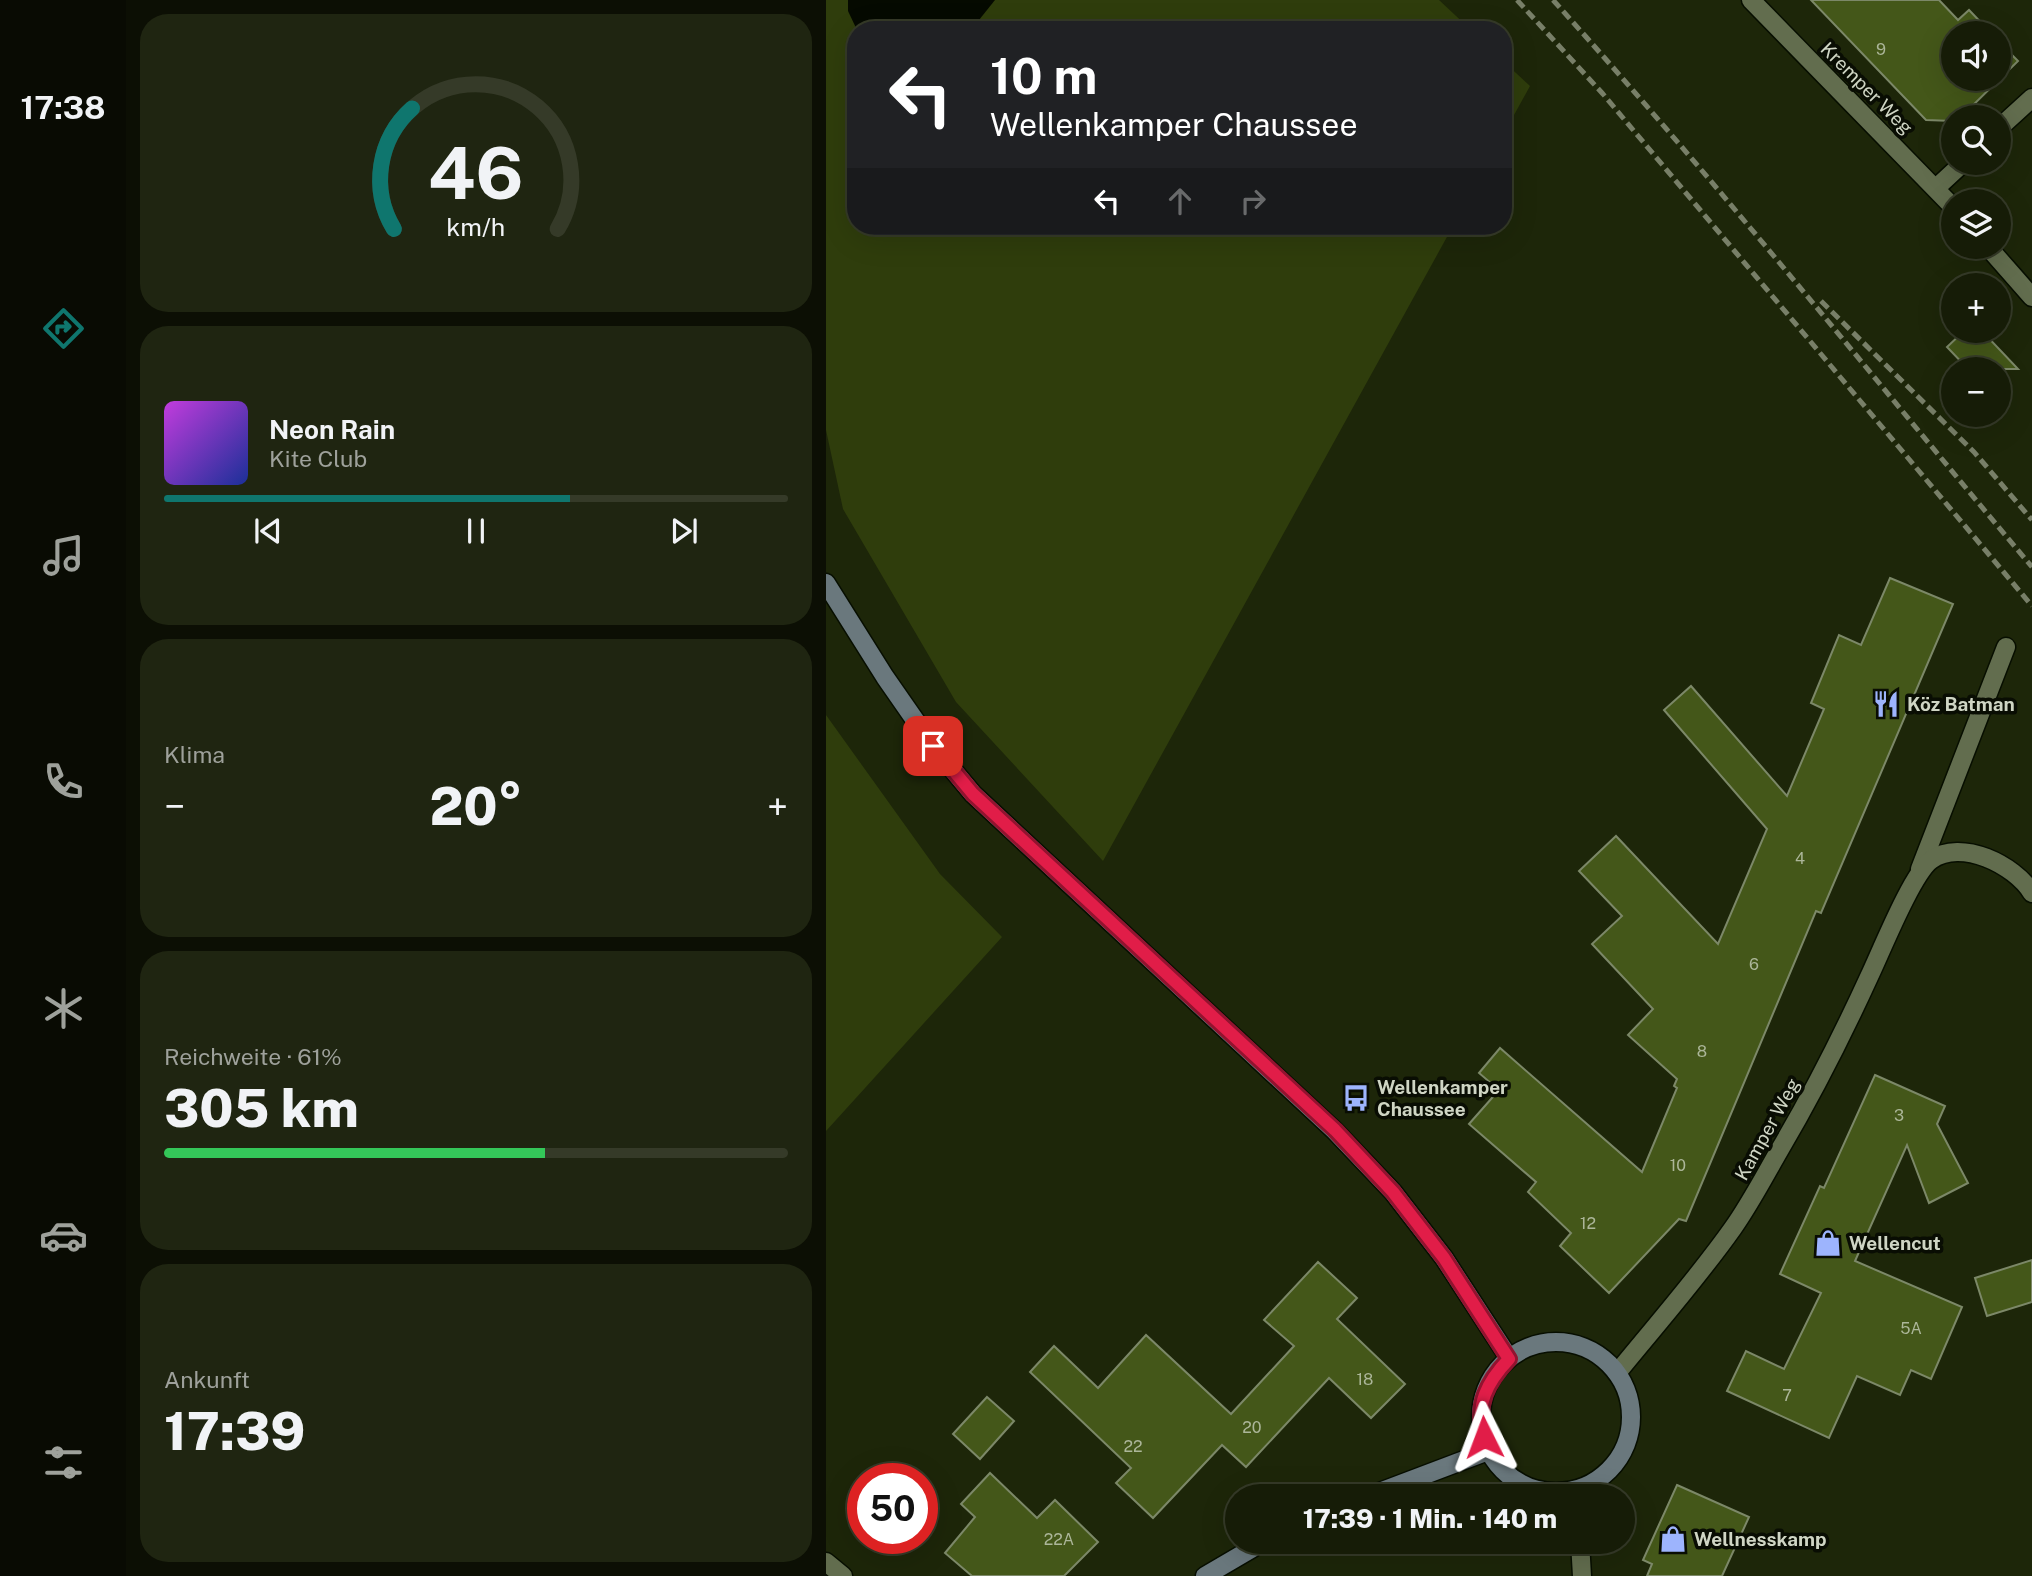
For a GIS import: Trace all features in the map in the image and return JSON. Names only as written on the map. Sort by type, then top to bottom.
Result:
[{"type":"main road","points":[[826,583],[885,677],[933,746],[973,794],[1335,1130],[1393,1192],[1444,1258],[1509,1359]]},
{"type":"main road","points":[[1522,1484],[1500,1468],[1488,1451],[1480,1424],[1481,1406],[1488,1384],[1509,1359],[1526,1348],[1550,1342],[1588,1349],[1607,1362],[1624,1386],[1629,1403],[1631,1419],[1628,1439],[1619,1458],[1608,1472],[1591,1484]]},
{"type":"main road","points":[[1401,1484],[1488,1451]]},
{"type":"main road","points":[[1205,1576],[1242,1554]]},
{"type":"street","name":"Kremper Weg","points":[[1751,0],[1941,194]]},
{"type":"street","points":[[2011,117],[2032,98]]},
{"type":"street","points":[[1936,188],[1950,175]]},
{"type":"street","points":[[1999,259],[2032,297]]},
{"type":"street","name":"Kamper Weg","points":[[1616,1373],[1710,1258],[1756,1192],[1814,1089],[1915,881],[2006,647]]},
{"type":"street","name":"Kamper Weg","points":[[1915,881],[1930,860],[1952,852],[1966,853],[1998,862],[2010,869],[2032,893]]},
{"type":"street","points":[[1581,1554],[1582,1576]]},
{"type":"street","points":[[826,1562],[843,1576]]},
{"type":"green space","points":[[826,0],[1439,0],[1461,21],[847,21],[847,235],[1448,235],[1103,861],[956,702],[843,509],[826,430]]},
{"type":"green space","points":[[1512,69],[1530,86],[1512,119]]},
{"type":"green space","points":[[826,715],[940,874],[1002,937],[826,1131]]},
{"type":"shaded area","points":[[848,0],[995,0],[978,21],[853,21],[848,11]]},
{"type":"building","points":[[1811,0],[1939,0],[1958,20],[1969,10],[1980,21],[1941,21],[1941,91],[1987,91],[1973,105],[1941,105],[1941,121],[1926,120]]},
{"type":"building","points":[[2011,54],[2018,61],[2011,68]]},
{"type":"building","points":[[1951,343],[1993,343],[2007,357],[1957,357],[1947,347]]},
{"type":"building","points":[[1890,578],[1953,604],[1821,913],[1816,911],[1686,1221],[1679,1219],[1609,1293],[1560,1246],[1571,1233],[1528,1192],[1536,1182],[1469,1124],[1499,1090],[1479,1073],[1500,1048],[1642,1172],[1677,1088],[1674,1086],[1677,1079],[1628,1035],[1653,1009],[1592,944],[1622,916],[1579,871],[1616,836],[1718,944],[1767,829],[1664,710],[1691,686],[1787,796],[1824,709],[1811,703],[1839,635],[1861,645]]},
{"type":"building","points":[[1875,1075],[1945,1106],[1937,1124],[1968,1183],[1929,1203],[1907,1145],[1855,1261],[1962,1307],[1931,1379],[1911,1370],[1900,1395],[1857,1376],[1829,1438],[1727,1391],[1746,1351],[1784,1369],[1821,1293],[1780,1274],[1820,1186],[1824,1188]]},
{"type":"building","points":[[2032,1260],[2032,1302],[1987,1316],[1975,1278]]},
{"type":"building","points":[[1318,1262],[1357,1298],[1337,1319],[1405,1384],[1371,1418],[1329,1378],[1246,1467],[1222,1445],[1153,1518],[1116,1483],[1131,1468],[1030,1372],[1054,1346],[1098,1388],[1146,1335],[1231,1414],[1294,1346],[1264,1320]]},
{"type":"building","points":[[987,1397],[1014,1421],[980,1459],[953,1434]]},
{"type":"building","points":[[990,1473],[1037,1518],[1055,1500],[1098,1542],[1064,1576],[972,1576],[945,1553],[975,1517],[961,1504]]},
{"type":"building","points":[[1677,1485],[1749,1517],[1722,1576],[1647,1576],[1652,1564],[1643,1560]]},
{"type":"railway","points":[[1517,0],[1603,94],[2032,606]]},
{"type":"railway","points":[[1553,0],[1736,210],[2032,567]]},
{"type":"railway","points":[[1821,301],[1974,452],[2032,520]]},
{"type":"place","name":"Köz Batman","points":[[1886,704]]},
{"type":"place","name":"Wellenkamper Chaussee","points":[[1356,1098]]},
{"type":"place","name":"Wellencut","points":[[1828,1243]]},
{"type":"place","name":"Wellnesskamp","points":[[1673,1539]]},
{"type":"route","points":[[933,746],[973,794],[1335,1130],[1393,1192],[1444,1258],[1509,1359],[1488,1384],[1481,1406],[1480,1424],[1484,1437]]}]
